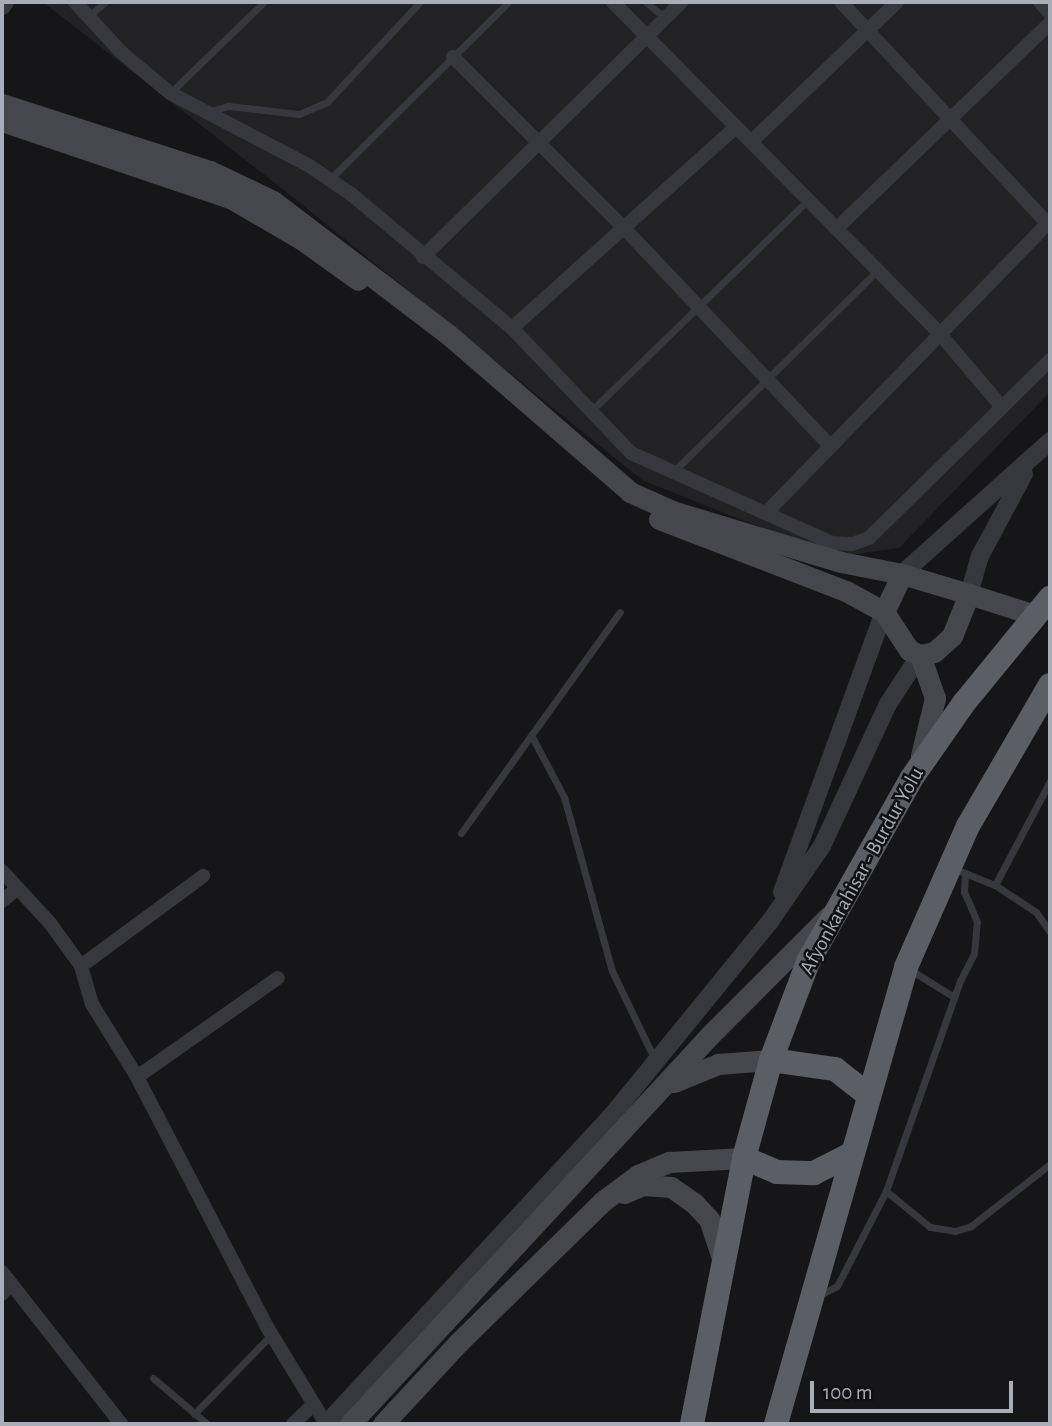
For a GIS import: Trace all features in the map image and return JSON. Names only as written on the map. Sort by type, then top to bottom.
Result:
[{"type":"highway","name":"Afyonkarahisar - Burdur Yolu","points":[[692,1424],[744,1158],[771,1060],[808,962],[916,771],[1045,614]]},
{"type":"highway","points":[[776,1424],[849,1155],[906,967],[957,870],[975,814],[1050,685]]},
{"type":"highway","points":[[771,1060],[835,1069],[867,1094]]},
{"type":"highway","points":[[744,1158],[778,1172],[814,1173],[849,1155]]},
{"type":"main road","points":[[2,104],[210,171],[273,201],[449,335],[630,492],[672,511],[841,562],[902,573],[1045,614]]},
{"type":"main road","points":[[2,121],[204,187],[262,215],[424,330],[604,490],[670,524],[846,591],[884,612],[900,642],[920,654],[934,652],[952,636],[969,594]]},
{"type":"main road","points":[[884,612],[902,573]]},
{"type":"main road","points":[[916,771],[935,698],[920,654]]},
{"type":"main road","points":[[350,1424],[664,1088],[711,1034],[837,907]]},
{"type":"main road","points":[[664,1088],[692,1072],[718,1065],[771,1060]]},
{"type":"main road","points":[[383,1424],[458,1342],[603,1201],[638,1175],[669,1163],[744,1158]]},
{"type":"main road","points":[[603,1201],[643,1185],[671,1187],[709,1219],[723,1261]]},
{"type":"street","points":[[75,2],[90,15],[121,52],[170,93],[330,179],[512,328],[620,444],[672,474],[768,512],[832,543],[861,542],[1050,360]]},
{"type":"street","points":[[613,2],[940,334],[1002,407]]},
{"type":"street","points":[[423,257],[645,34],[681,2]]},
{"type":"street","points":[[768,512],[1049,223],[841,2]]},
{"type":"street","points":[[751,142],[897,2]]},
{"type":"street","points":[[1040,2],[1050,12]]},
{"type":"street","points":[[836,229],[1050,23]]},
{"type":"street","points":[[453,57],[624,228],[831,447]]},
{"type":"street","points":[[512,328],[736,127]]},
{"type":"street","points":[[902,573],[1029,465],[1050,441]]},
{"type":"street","points":[[969,594],[980,556],[1029,465]]},
{"type":"street","points":[[771,920],[884,612]]},
{"type":"street","points":[[2,872],[50,923],[81,966],[92,1004],[137,1077],[271,1335],[326,1424],[613,1114],[771,920],[822,846],[888,704],[920,654]]},
{"type":"street","points":[[81,966],[203,876]]},
{"type":"street","points":[[2,901],[17,889]]},
{"type":"street","points":[[137,1077],[278,978]]},
{"type":"street","points":[[5,1283],[121,1424]]},
{"type":"street","points":[[293,1424],[313,1405]]},
{"type":"lane","points":[[90,15],[105,2]]},
{"type":"lane","points":[[170,93],[264,2]]},
{"type":"lane","points":[[207,112],[214,106],[228,106],[299,114],[327,102],[420,2]]},
{"type":"lane","points":[[330,179],[508,2]]},
{"type":"lane","points":[[646,2],[664,17]]},
{"type":"lane","points":[[591,411],[808,200]]},
{"type":"lane","points":[[672,474],[877,271]]},
{"type":"lane","points":[[461,833],[620,612]]},
{"type":"lane","points":[[531,736],[564,797],[612,971],[656,1061]]},
{"type":"lane","points":[[995,885],[1050,781]]},
{"type":"lane","points":[[957,870],[995,885],[1036,912],[1050,932]]},
{"type":"lane","points":[[811,1298],[837,1286],[886,1191],[954,997],[976,943],[977,922],[957,870]]},
{"type":"lane","points":[[906,967],[954,997]]},
{"type":"lane","points":[[886,1191],[930,1227],[955,1231],[971,1226],[1050,1164]]},
{"type":"lane","points":[[194,1414],[271,1335]]},
{"type":"lane","points":[[153,1377],[206,1424]]},
{"type":"shaded area","points":[[43,2],[1050,2],[1050,392],[899,548],[835,557],[642,480],[289,194]]}]
